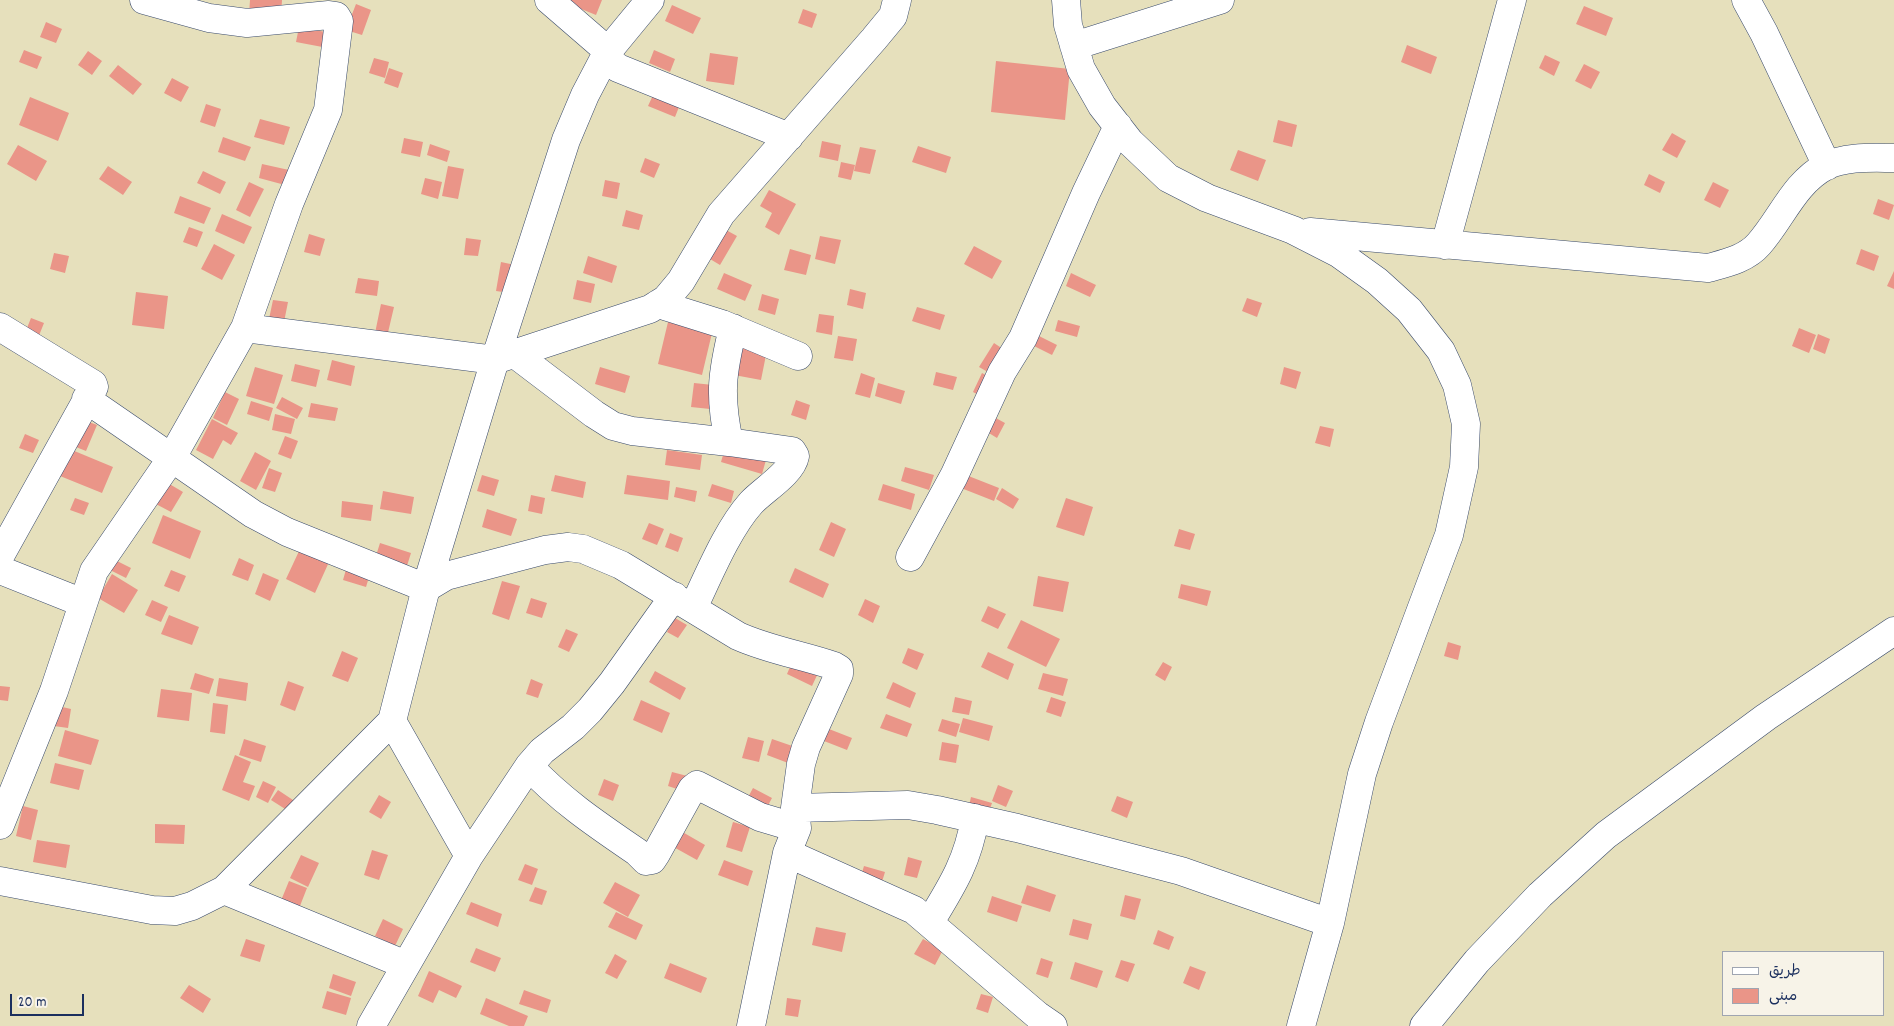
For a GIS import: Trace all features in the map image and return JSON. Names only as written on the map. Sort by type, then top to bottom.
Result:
[{"type":"street","points":[[1,815],[54,691],[94,571],[171,458],[245,328],[289,204],[328,110],[339,21],[336,16],[248,22],[209,18],[144,0]]},
{"type":"street","points":[[549,0],[608,51],[611,62],[618,68],[789,137]]},
{"type":"street","points":[[0,881],[152,910],[175,911],[192,906],[224,890],[392,721],[426,588],[505,357],[566,140],[585,95],[608,51],[650,0]]},
{"type":"street","points":[[245,328],[505,357],[650,309],[666,299],[681,281],[722,214],[893,16],[897,0]]},
{"type":"street","points":[[1066,0],[1068,25],[1081,69],[1102,106],[1130,142],[1168,178],[1207,198],[1293,230],[1338,253],[1377,281],[1409,310],[1440,351],[1457,385],[1466,424],[1464,466],[1449,535],[1379,722],[1362,774],[1330,923],[1301,1026]]},
{"type":"street","points":[[1074,46],[1220,0]]},
{"type":"street","points":[[1445,245],[1509,0]]},
{"type":"street","points":[[1746,0],[1764,33],[1827,166]]},
{"type":"street","points":[[910,557],[954,476],[1002,372],[1023,338],[1086,193],[1118,126]]},
{"type":"street","points":[[1293,230],[1708,268],[1734,261],[1758,245],[1803,183],[1827,166],[1860,158],[1894,158]]},
{"type":"street","points":[[658,304],[733,328],[798,356]]},
{"type":"street","points":[[0,327],[93,384],[94,387],[0,556]]},
{"type":"street","points":[[729,442],[722,397],[723,374],[733,328]]},
{"type":"street","points":[[370,1026],[469,856],[529,766],[542,750],[573,728],[590,710],[683,602],[751,502],[794,462],[792,451],[729,442],[640,433],[613,426],[505,357]]},
{"type":"street","points":[[86,399],[253,514],[287,532],[426,588]]},
{"type":"street","points":[[426,588],[446,576],[545,550],[568,547],[583,549],[621,565],[738,636],[802,655],[839,669],[836,682],[806,747],[801,764],[793,830],[751,1026]]},
{"type":"street","points":[[0,570],[83,603]]},
{"type":"street","points":[[1424,1026],[1477,961],[1528,908],[1606,836],[1766,717],[1894,631]]},
{"type":"street","points":[[392,721],[469,856]]},
{"type":"street","points":[[529,766],[547,785],[574,808],[637,852],[646,861],[652,860],[692,789],[697,785],[752,813],[793,830],[891,898],[914,910],[930,922],[1037,1015],[1054,1026]]},
{"type":"street","points":[[793,830],[908,805],[975,818],[1181,871],[1330,923]]},
{"type":"street","points":[[930,922],[956,881],[965,859],[975,818]]},
{"type":"street","points":[[224,890],[406,965]]},
{"type":"building","points":[[250,0],[282,0],[281,17],[249,15]]},
{"type":"building","points":[[565,0],[602,0],[596,15],[564,2]]},
{"type":"building","points":[[356,4],[371,10],[362,35],[346,30]]},
{"type":"building","points":[[672,5],[701,18],[693,34],[665,21]]},
{"type":"building","points":[[1584,6],[1613,18],[1606,36],[1576,24]]},
{"type":"building","points":[[803,9],[817,14],[812,28],[798,23]]},
{"type":"building","points":[[46,22],[62,29],[56,43],[40,37]]},
{"type":"building","points":[[299,27],[336,34],[333,49],[296,42]]},
{"type":"building","points":[[1407,45],[1437,57],[1431,74],[1401,62]]},
{"type":"building","points":[[24,50],[42,57],[37,69],[19,62]]},
{"type":"building","points":[[654,50],[675,59],[670,72],[649,63]]},
{"type":"building","points":[[88,51],[102,61],[92,75],[78,65]]},
{"type":"building","points":[[710,53],[738,57],[734,85],[706,81]]},
{"type":"building","points":[[1545,55],[1560,62],[1554,76],[1539,68]]},
{"type":"building","points":[[374,58],[389,62],[385,78],[369,73]]},
{"type":"building","points":[[996,61],[1070,69],[1065,120],[991,112]]},
{"type":"building","points":[[1584,64],[1600,72],[1591,89],[1575,81]]},
{"type":"building","points":[[118,65],[142,84],[133,95],[109,76]]},
{"type":"building","points":[[389,68],[403,73],[398,88],[384,83]]},
{"type":"building","points":[[172,78],[189,87],[181,102],[164,93]]},
{"type":"building","points":[[655,91],[681,102],[675,117],[648,106]]},
{"type":"building","points":[[30,97],[69,113],[58,141],[19,125]]},
{"type":"building","points":[[206,104],[221,109],[215,127],[200,122]]},
{"type":"building","points":[[260,119],[290,127],[284,145],[254,137]]},
{"type":"building","points":[[1278,120],[1297,125],[1292,147],[1273,142]]},
{"type":"building","points":[[1672,133],[1686,141],[1677,158],[1662,150]]},
{"type":"building","points":[[223,137],[251,147],[245,161],[218,152]]},
{"type":"building","points":[[404,138],[423,142],[420,157],[401,153]]},
{"type":"building","points":[[822,141],[841,145],[838,161],[819,157]]},
{"type":"building","points":[[430,144],[450,151],[447,162],[427,155]]},
{"type":"building","points":[[18,145],[47,161],[36,181],[7,164]]},
{"type":"building","points":[[918,146],[951,157],[946,173],[912,162]]},
{"type":"building","points":[[860,147],[876,150],[870,174],[854,171]]},
{"type":"building","points":[[1238,150],[1266,160],[1258,181],[1230,170]]},
{"type":"building","points":[[645,158],[660,164],[654,178],[640,172]]},
{"type":"building","points":[[841,162],[855,165],[851,180],[838,177]]},
{"type":"building","points":[[262,164],[289,170],[285,185],[259,178]]},
{"type":"building","points":[[108,166],[132,182],[123,195],[99,179]]},
{"type":"building","points":[[448,166],[464,169],[458,199],[442,196]]},
{"type":"building","points":[[203,171],[226,182],[220,194],[197,183]]},
{"type":"building","points":[[1649,174],[1665,182],[1660,193],[1644,185]]},
{"type":"building","points":[[425,178],[442,182],[438,199],[421,194]]},
{"type":"building","points":[[605,180],[620,183],[617,199],[602,196]]},
{"type":"building","points":[[249,182],[264,189],[250,217],[236,210]]},
{"type":"building","points":[[1713,182],[1729,190],[1720,208],[1704,200]]},
{"type":"building","points":[[769,190],[796,204],[779,235],[765,227],[772,213],[760,206]]},
{"type":"building","points":[[180,196],[211,208],[204,224],[174,213]]},
{"type":"building","points":[[1878,199],[1894,205],[1889,220],[1873,214]]},
{"type":"building","points":[[626,210],[643,215],[639,230],[622,226]]},
{"type":"building","points":[[222,214],[252,227],[244,244],[215,231]]},
{"type":"building","points":[[189,227],[203,232],[197,247],[183,242]]},
{"type":"building","points":[[726,230],[737,236],[720,265],[710,259]]},
{"type":"building","points":[[309,234],[325,239],[320,256],[304,252]]},
{"type":"building","points":[[820,236],[841,240],[835,264],[815,259]]},
{"type":"building","points":[[466,238],[481,240],[478,256],[464,255]]},
{"type":"building","points":[[214,244],[235,255],[222,280],[201,269]]},
{"type":"building","points":[[974,246],[1002,261],[992,279],[964,264]]},
{"type":"building","points":[[790,249],[811,255],[806,275],[784,270]]},
{"type":"building","points":[[1861,249],[1879,256],[1874,271],[1856,264]]},
{"type":"building","points":[[54,253],[69,256],[65,273],[50,269]]},
{"type":"building","points":[[588,256],[617,266],[612,283],[583,273]]},
{"type":"building","points":[[501,262],[515,265],[510,293],[496,291]]},
{"type":"building","points":[[1894,271],[1894,289],[1887,286]]},
{"type":"building","points":[[724,273],[752,285],[745,301],[717,289]]},
{"type":"building","points":[[1071,273],[1096,285],[1090,297],[1066,286]]},
{"type":"building","points":[[358,278],[379,281],[377,296],[355,293]]},
{"type":"building","points":[[577,280],[595,284],[591,303],[573,299]]},
{"type":"building","points":[[850,289],[866,293],[863,309],[847,305]]},
{"type":"building","points":[[136,292],[168,296],[164,329],[132,325]]},
{"type":"building","points":[[762,294],[779,299],[775,315],[758,310]]},
{"type":"building","points":[[1247,298],[1262,303],[1257,317],[1242,311]]},
{"type":"building","points":[[273,300],[288,302],[284,322],[269,319]]},
{"type":"building","points":[[381,304],[394,307],[386,341],[374,338]]},
{"type":"building","points":[[917,307],[945,315],[940,330],[912,321]]},
{"type":"building","points":[[819,314],[834,316],[832,335],[816,332]]},
{"type":"building","points":[[31,318],[44,323],[38,338],[25,333]]},
{"type":"building","points":[[1058,320],[1080,326],[1077,337],[1055,331]]},
{"type":"building","points":[[668,322],[712,333],[702,375],[658,364]]},
{"type":"building","points":[[1799,328],[1816,335],[1809,353],[1792,346]]},
{"type":"building","points":[[1818,334],[1830,339],[1825,354],[1813,349]]},
{"type":"building","points":[[1037,335],[1057,345],[1052,355],[1032,345]]},
{"type":"building","points":[[838,336],[857,339],[853,361],[834,358]]},
{"type":"building","points":[[994,343],[1009,353],[995,376],[979,367]]},
{"type":"building","points":[[740,344],[767,350],[761,380],[734,375]]},
{"type":"building","points":[[332,360],[355,366],[351,386],[327,380]]},
{"type":"building","points":[[295,364],[320,370],[316,387],[291,381]]},
{"type":"building","points":[[255,367],[283,375],[274,404],[246,396]]},
{"type":"building","points":[[600,367],[630,376],[625,393],[595,384]]},
{"type":"building","points":[[1284,367],[1301,372],[1296,389],[1280,384]]},
{"type":"building","points":[[936,372],[957,377],[953,390],[933,385]]},
{"type":"building","points":[[861,373],[875,378],[870,398],[855,394]]},
{"type":"building","points":[[982,373],[995,380],[986,399],[973,392]]},
{"type":"building","points":[[694,383],[713,385],[710,409],[691,407]]},
{"type":"building","points":[[878,383],[905,391],[901,404],[875,396]]},
{"type":"building","points":[[225,392],[239,399],[227,425],[213,418]]},
{"type":"building","points":[[282,397],[303,408],[297,419],[276,408]]},
{"type":"building","points":[[796,400],[810,405],[806,420],[791,415]]},
{"type":"building","points":[[251,401],[273,408],[269,421],[247,414]]},
{"type":"building","points":[[311,403],[338,408],[335,421],[308,417]]},
{"type":"building","points":[[275,414],[295,419],[291,434],[272,430]]},
{"type":"building","points":[[992,416],[1005,423],[997,438],[984,430]]},
{"type":"building","points":[[81,419],[97,425],[86,451],[71,445]]},
{"type":"building","points":[[212,419],[238,433],[231,445],[223,440],[213,459],[196,450]]},
{"type":"building","points":[[1320,426],[1334,429],[1330,447],[1315,443]]},
{"type":"building","points":[[25,434],[39,440],[33,453],[19,448]]},
{"type":"building","points":[[285,436],[298,441],[291,459],[278,454]]},
{"type":"building","points":[[725,448],[766,460],[762,474],[721,462]]},
{"type":"building","points":[[72,450],[113,467],[102,493],[60,476]]},
{"type":"building","points":[[667,450],[702,455],[700,470],[665,465]]},
{"type":"building","points":[[255,452],[271,461],[256,490],[240,481]]},
{"type":"building","points":[[905,467],[934,475],[929,490],[901,481]]},
{"type":"building","points":[[269,468],[282,473],[275,492],[262,488]]},
{"type":"building","points":[[482,475],[499,480],[494,496],[477,491]]},
{"type":"building","points":[[555,475],[586,482],[583,498],[551,491]]},
{"type":"building","points":[[627,475],[670,481],[668,500],[624,494]]},
{"type":"building","points":[[966,475],[999,488],[994,501],[961,488]]},
{"type":"building","points":[[166,482],[183,492],[171,512],[154,503]]},
{"type":"building","points":[[712,484],[734,491],[731,503],[708,496]]},
{"type":"building","points":[[883,484],[915,494],[911,510],[878,500]]},
{"type":"building","points":[[676,487],[697,491],[695,502],[674,497]]},
{"type":"building","points":[[1002,488],[1019,499],[1013,509],[996,499]]},
{"type":"building","points":[[383,491],[414,497],[411,514],[380,509]]},
{"type":"building","points":[[531,495],[545,498],[542,514],[528,511]]},
{"type":"building","points":[[75,498],[89,503],[84,515],[70,510]]},
{"type":"building","points":[[1066,498],[1093,507],[1084,536],[1056,527]]},
{"type":"building","points":[[342,501],[373,505],[371,521],[341,517]]},
{"type":"building","points":[[487,509],[517,519],[511,536],[482,527]]},
{"type":"building","points":[[163,515],[201,531],[190,559],[152,543]]},
{"type":"building","points":[[831,522],[846,529],[834,557],[819,550]]},
{"type":"building","points":[[649,523],[664,529],[657,545],[642,539]]},
{"type":"building","points":[[1179,529],[1195,534],[1190,550],[1174,546]]},
{"type":"building","points":[[670,533],[683,538],[678,552],[665,547]]},
{"type":"building","points":[[380,543],[411,553],[406,569],[375,559]]},
{"type":"building","points":[[300,549],[329,562],[315,593],[286,579]]},
{"type":"building","points":[[239,558],[254,565],[248,581],[232,575]]},
{"type":"building","points":[[115,560],[131,568],[126,578],[110,570]]},
{"type":"building","points":[[347,566],[370,574],[366,587],[343,580]]},
{"type":"building","points":[[795,568],[829,584],[823,598],[789,582]]},
{"type":"building","points":[[171,570],[186,576],[179,592],[164,586]]},
{"type":"building","points":[[263,573],[279,580],[270,601],[255,594]]},
{"type":"building","points":[[112,574],[138,590],[124,613],[98,598]]},
{"type":"building","points":[[1038,576],[1069,582],[1063,612],[1033,606]]},
{"type":"building","points":[[502,581],[520,586],[509,620],[492,614]]},
{"type":"building","points":[[1181,584],[1211,591],[1207,606],[1178,598]]},
{"type":"building","points":[[531,598],[547,603],[542,618],[526,613]]},
{"type":"building","points":[[865,599],[880,606],[873,623],[858,615]]},
{"type":"building","points":[[152,600],[168,607],[161,622],[145,615]]},
{"type":"building","points":[[988,606],[1006,614],[998,629],[981,621]]},
{"type":"building","points":[[169,615],[199,627],[192,645],[161,634]]},
{"type":"building","points":[[675,618],[687,625],[678,638],[667,632]]},
{"type":"building","points":[[1021,620],[1060,639],[1046,667],[1007,648]]},
{"type":"building","points":[[566,629],[578,634],[569,652],[558,647]]},
{"type":"building","points":[[1448,642],[1461,646],[1458,660],[1444,656]]},
{"type":"building","points":[[908,648],[924,654],[917,670],[902,663]]},
{"type":"building","points":[[342,651],[358,658],[348,682],[332,676]]},
{"type":"building","points":[[988,652],[1014,664],[1008,680],[981,667]]},
{"type":"building","points":[[793,660],[819,671],[812,686],[787,674]]},
{"type":"building","points":[[1163,662],[1172,667],[1165,681],[1155,675]]},
{"type":"building","points":[[655,671],[686,688],[680,700],[649,682]]},
{"type":"building","points":[[195,673],[214,679],[209,694],[190,689]]},
{"type":"building","points":[[1043,673],[1068,679],[1063,696],[1038,689]]},
{"type":"building","points":[[219,678],[248,683],[246,701],[216,696]]},
{"type":"building","points":[[531,679],[543,684],[538,698],[526,694]]},
{"type":"building","points":[[288,681],[304,687],[295,711],[280,705]]},
{"type":"building","points":[[893,682],[916,693],[910,708],[886,698]]},
{"type":"building","points":[[0,686],[10,687],[8,701],[0,700]]},
{"type":"building","points":[[161,689],[192,693],[189,721],[157,717]]},
{"type":"building","points":[[955,697],[972,701],[969,715],[952,712]]},
{"type":"building","points":[[1051,697],[1066,702],[1061,717],[1046,712]]},
{"type":"building","points":[[641,700],[670,713],[662,733],[633,720]]},
{"type":"building","points":[[213,703],[228,705],[225,734],[210,732]]},
{"type":"building","points":[[58,706],[71,709],[68,728],[54,726]]},
{"type":"building","points":[[886,714],[912,724],[907,737],[880,728]]},
{"type":"building","points":[[963,718],[993,726],[989,741],[959,732]]},
{"type":"building","points":[[942,719],[960,724],[956,737],[938,731]]},
{"type":"building","points":[[829,729],[852,738],[847,750],[824,741]]},
{"type":"building","points":[[65,730],[99,740],[91,765],[58,756]]},
{"type":"building","points":[[748,737],[764,741],[759,762],[742,758]]},
{"type":"building","points":[[244,739],[266,746],[261,762],[239,755]]},
{"type":"building","points":[[772,739],[801,749],[796,766],[767,755]]},
{"type":"building","points":[[942,742],[959,745],[956,763],[939,760]]},
{"type":"building","points":[[235,755],[251,762],[243,782],[255,786],[249,801],[222,790]]},
{"type":"building","points":[[55,763],[84,770],[79,790],[50,783]]},
{"type":"building","points":[[672,772],[691,777],[686,792],[668,786]]},
{"type":"building","points":[[604,779],[619,785],[613,801],[598,795]]},
{"type":"building","points":[[263,781],[276,787],[268,803],[256,797]]},
{"type":"building","points":[[998,785],[1013,791],[1006,807],[992,801]]},
{"type":"building","points":[[753,788],[772,798],[764,813],[745,803]]},
{"type":"building","points":[[278,790],[299,804],[293,814],[271,800]]},
{"type":"building","points":[[379,795],[391,802],[381,819],[369,812]]},
{"type":"building","points":[[1117,796],[1133,802],[1127,818],[1111,811]]},
{"type":"building","points":[[971,797],[992,803],[989,812],[969,806]]},
{"type":"building","points":[[23,806],[38,810],[31,840],[16,836]]},
{"type":"building","points":[[733,822],[750,827],[742,852],[726,847]]},
{"type":"building","points":[[155,824],[185,825],[184,844],[155,843]]},
{"type":"building","points":[[679,830],[705,845],[697,860],[670,845]]},
{"type":"building","points":[[37,840],[70,845],[66,868],[33,862]]},
{"type":"building","points":[[372,850],[388,855],[379,880],[364,875]]},
{"type":"building","points":[[301,855],[319,863],[308,887],[290,878]]},
{"type":"building","points":[[908,857],[922,861],[917,878],[904,875]]},
{"type":"building","points":[[724,860],[753,871],[748,886],[718,875]]},
{"type":"building","points":[[525,864],[538,869],[532,885],[518,880]]},
{"type":"building","points":[[864,866],[885,872],[881,885],[860,879]]},
{"type":"building","points":[[289,881],[307,888],[298,911],[280,903]]},
{"type":"building","points":[[615,882],[640,895],[628,917],[603,903]]},
{"type":"building","points":[[1027,885],[1056,895],[1050,912],[1021,903]]},
{"type":"building","points":[[535,887],[547,891],[542,905],[529,901]]},
{"type":"building","points":[[1125,895],[1141,899],[1135,920],[1120,916]]},
{"type":"building","points":[[992,896],[1022,906],[1017,922],[987,912]]},
{"type":"building","points":[[471,902],[502,914],[498,927],[466,914]]},
{"type":"building","points":[[616,912],[643,925],[636,940],[608,927]]},
{"type":"building","points":[[383,919],[403,929],[395,946],[375,936]]},
{"type":"building","points":[[1073,919],[1092,924],[1088,940],[1069,935]]},
{"type":"building","points":[[816,927],[846,933],[842,952],[812,945]]},
{"type":"building","points":[[1158,930],[1174,937],[1169,950],[1153,944]]},
{"type":"building","points":[[246,939],[265,945],[260,962],[240,956]]},
{"type":"building","points":[[923,939],[943,950],[935,965],[914,954]]},
{"type":"building","points":[[476,948],[501,958],[495,972],[470,962]]},
{"type":"building","points":[[615,954],[627,961],[617,979],[605,973]]},
{"type":"building","points":[[1041,958],[1053,962],[1048,978],[1036,974]]},
{"type":"building","points":[[1121,960],[1135,964],[1128,982],[1115,977]]},
{"type":"building","points":[[1075,962],[1103,971],[1097,988],[1070,979]]},
{"type":"building","points":[[670,963],[707,978],[701,993],[664,978]]},
{"type":"building","points":[[1190,966],[1206,972],[1199,990],[1183,983]]},
{"type":"building","points":[[429,971],[462,986],[456,998],[439,990],[433,1003],[418,996]]},
{"type":"building","points":[[333,974],[356,982],[351,996],[329,988]]},
{"type":"building","points":[[189,985],[211,999],[203,1013],[180,998]]},
{"type":"building","points":[[524,990],[551,1000],[547,1013],[519,1004]]},
{"type":"building","points":[[327,991],[351,998],[346,1015],[322,1008]]},
{"type":"building","points":[[981,994],[993,997],[988,1013],[976,1009]]},
{"type":"building","points":[[486,998],[528,1016],[524,1026],[509,1026],[480,1014]]},
{"type":"building","points":[[787,998],[801,1000],[798,1017],[785,1015]]}]
